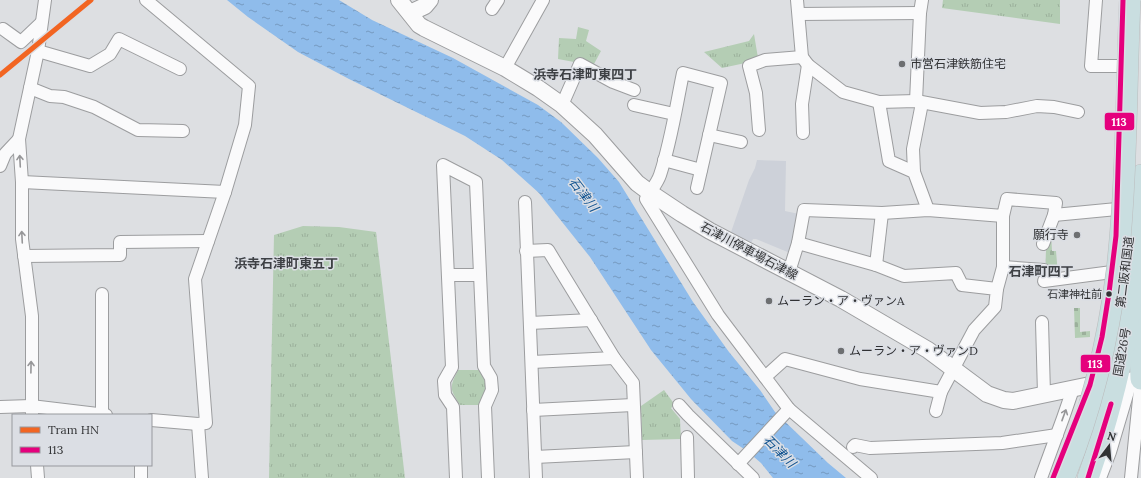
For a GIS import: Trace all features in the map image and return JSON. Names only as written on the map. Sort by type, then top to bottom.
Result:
[{"type":"highway","name":"国道26号","points":[[1053,478],[1081,387],[1102,337],[1112,272],[1117,208],[1123,0]]},
{"type":"highway","name":"第二阪和国道","points":[[1064,478],[1087,413],[1100,364],[1116,270],[1126,114],[1130,0]]},
{"type":"highway","name":"第二阪和国道","points":[[1078,478],[1105,387],[1121,306],[1128,259],[1141,14]]},
{"type":"highway","name":"国道26号","points":[[1088,478],[1102,437],[1132,380],[1126,335],[1135,256],[1141,175]]},
{"type":"highway","points":[[1132,380],[1140,318],[1135,256]]},
{"type":"main road","name":"石津川停車場石津線","points":[[399,0],[412,6],[419,25],[505,68],[562,105],[595,135],[632,177],[649,192],[710,231],[841,299],[914,342],[954,368],[987,394],[1004,400],[1013,401],[1081,387],[1132,380]]},
{"type":"main road","points":[[412,6],[425,6],[430,0]]},
{"type":"street","points":[[31,410],[32,316],[22,239],[22,182],[19,139],[38,51],[40,23],[45,0]]},
{"type":"street","points":[[146,0],[248,86],[245,125],[226,192],[195,279],[206,423],[198,424],[152,420]]},
{"type":"street","points":[[505,68],[544,0]]},
{"type":"street","points":[[797,0],[805,61],[802,104],[804,133]]},
{"type":"street","points":[[922,0],[920,13],[919,102],[913,149],[914,172],[928,210]]},
{"type":"street","points":[[1096,0],[1091,66],[1122,66]]},
{"type":"street","points":[[799,14],[920,13]]},
{"type":"street","points":[[3,29],[21,42],[40,23]]},
{"type":"street","points":[[38,51],[90,66],[110,54],[119,39],[180,69]]},
{"type":"street","points":[[759,130],[756,93],[749,66],[765,60],[805,61],[843,92],[879,102],[919,102],[980,113],[1006,112],[1038,106],[1054,107],[1078,112]]},
{"type":"street","points":[[562,105],[580,64],[613,82],[634,90]]},
{"type":"street","points":[[696,188],[721,83],[683,73],[659,178],[646,199],[718,315],[790,409],[871,478]]},
{"type":"street","points":[[30,88],[50,96],[64,97],[94,107],[138,130],[183,131]]},
{"type":"street","points":[[879,102],[889,161],[914,172]]},
{"type":"street","points":[[634,105],[674,114]]},
{"type":"street","points":[[709,135],[740,142]]},
{"type":"street","points":[[0,166],[5,154],[19,139]]},
{"type":"street","points":[[664,160],[701,170]]},
{"type":"street","points":[[456,478],[453,407],[445,395],[444,381],[452,367],[444,165],[476,182],[484,366],[491,378],[492,390],[485,406],[488,478]]},
{"type":"street","points":[[22,182],[226,192]]},
{"type":"street","points":[[936,411],[942,392],[974,330],[996,308],[997,289],[1003,267],[1003,216],[1007,199],[1056,203],[1054,215],[1043,244]]},
{"type":"street","points":[[524,202],[536,478]]},
{"type":"street","points":[[1054,215],[1117,208]]},
{"type":"street","points":[[789,272],[798,242],[804,210],[882,213],[928,210],[1003,216]]},
{"type":"street","points":[[876,265],[882,213]]},
{"type":"street","points":[[24,256],[120,255],[120,242],[208,241]]},
{"type":"street","points":[[798,242],[876,265],[904,276],[956,273],[962,285],[997,289]]},
{"type":"street","points":[[526,252],[548,250],[614,358],[633,383],[637,478]]},
{"type":"street","points":[[1003,267],[1044,275],[1112,272]]},
{"type":"street","points":[[448,275],[480,275]]},
{"type":"street","points":[[0,407],[102,414],[102,294]]},
{"type":"street","points":[[530,323],[591,320]]},
{"type":"street","points":[[1042,322],[1044,394]]},
{"type":"street","points":[[532,362],[614,358]]},
{"type":"street","points":[[765,376],[785,359],[860,379],[942,392]]},
{"type":"street","points":[[1100,478],[1110,452],[1132,380]]},
{"type":"street","points":[[1131,478],[1139,419],[1132,380]]},
{"type":"street","points":[[1041,478],[1057,435],[1081,387]]},
{"type":"street","points":[[533,410],[633,405]]},
{"type":"street","points":[[679,405],[753,478]]},
{"type":"street","points":[[738,464],[790,409]]},
{"type":"street","points":[[198,424],[202,478]]},
{"type":"street","points":[[853,447],[855,445],[870,448],[1002,442],[1057,435]]},
{"type":"street","points":[[688,437],[688,478]]},
{"type":"street","points":[[535,457],[636,452]]},
{"type":"street","points":[[37,466],[38,478]]},
{"type":"street","points":[[141,466],[141,478]]},
{"type":"shaded area","points":[[757,160],[786,161],[785,211],[799,214],[790,253],[756,239],[753,239],[750,246],[730,235]]},
{"type":"green space","points":[[943,0],[1060,0],[1060,24],[942,8]]},
{"type":"green space","points":[[578,27],[589,30],[586,41],[601,51],[594,64],[590,65],[558,59],[559,38],[576,39]]},
{"type":"green space","points":[[754,34],[758,58],[750,62],[722,68],[704,52],[749,41]]},
{"type":"green space","points":[[303,226],[339,227],[376,232],[405,478],[269,478],[274,235]]},
{"type":"green space","points":[[1051,232],[1052,251],[1056,251],[1058,275],[1046,275],[1046,248]]},
{"type":"green space","points":[[1074,308],[1080,308],[1080,332],[1090,331],[1090,337],[1075,338]]},
{"type":"green space","points":[[458,370],[479,370],[482,375],[486,384],[486,391],[479,405],[460,405],[457,400],[453,392],[452,385]]},
{"type":"green space","points":[[664,390],[675,405],[671,408],[680,419],[681,439],[642,440],[641,406]]},
{"type":"water","name":"石津川","points":[[227,0],[339,0],[372,20],[453,58],[538,105],[561,122],[598,158],[619,182],[693,302],[775,412],[828,463],[846,478],[773,478],[761,463],[732,441],[691,399],[651,350],[590,257],[539,193],[502,160],[465,136],[349,79],[298,52],[248,17]]},
{"type":"tram line","name":"HN","points":[[0,75],[91,0]]},
{"type":"transit line","name":"113","points":[[1053,478],[1090,385],[1102,337],[1109,293],[1116,236],[1123,0]]},
{"type":"transit line","name":"113","points":[[1088,478],[1111,404]]},
{"type":"place","name":"市営石津鉄筋住宅","points":[[902,64]]},
{"type":"place","name":"願行寺","points":[[1077,235]]},
{"type":"place","name":"石津神社前","points":[[1109,294]]},
{"type":"place","name":"ムーラン・ア・ヴァンA","points":[[769,301]]},
{"type":"place","name":"ムーラン・ア・ヴァンD","points":[[841,351]]},
{"type":"district","name":"浜寺石津町東四丁","points":[[585,74]]},
{"type":"district","name":"浜寺石津町東五丁","points":[[286,263]]},
{"type":"district","name":"石津町四丁","points":[[1041,271]]}]
